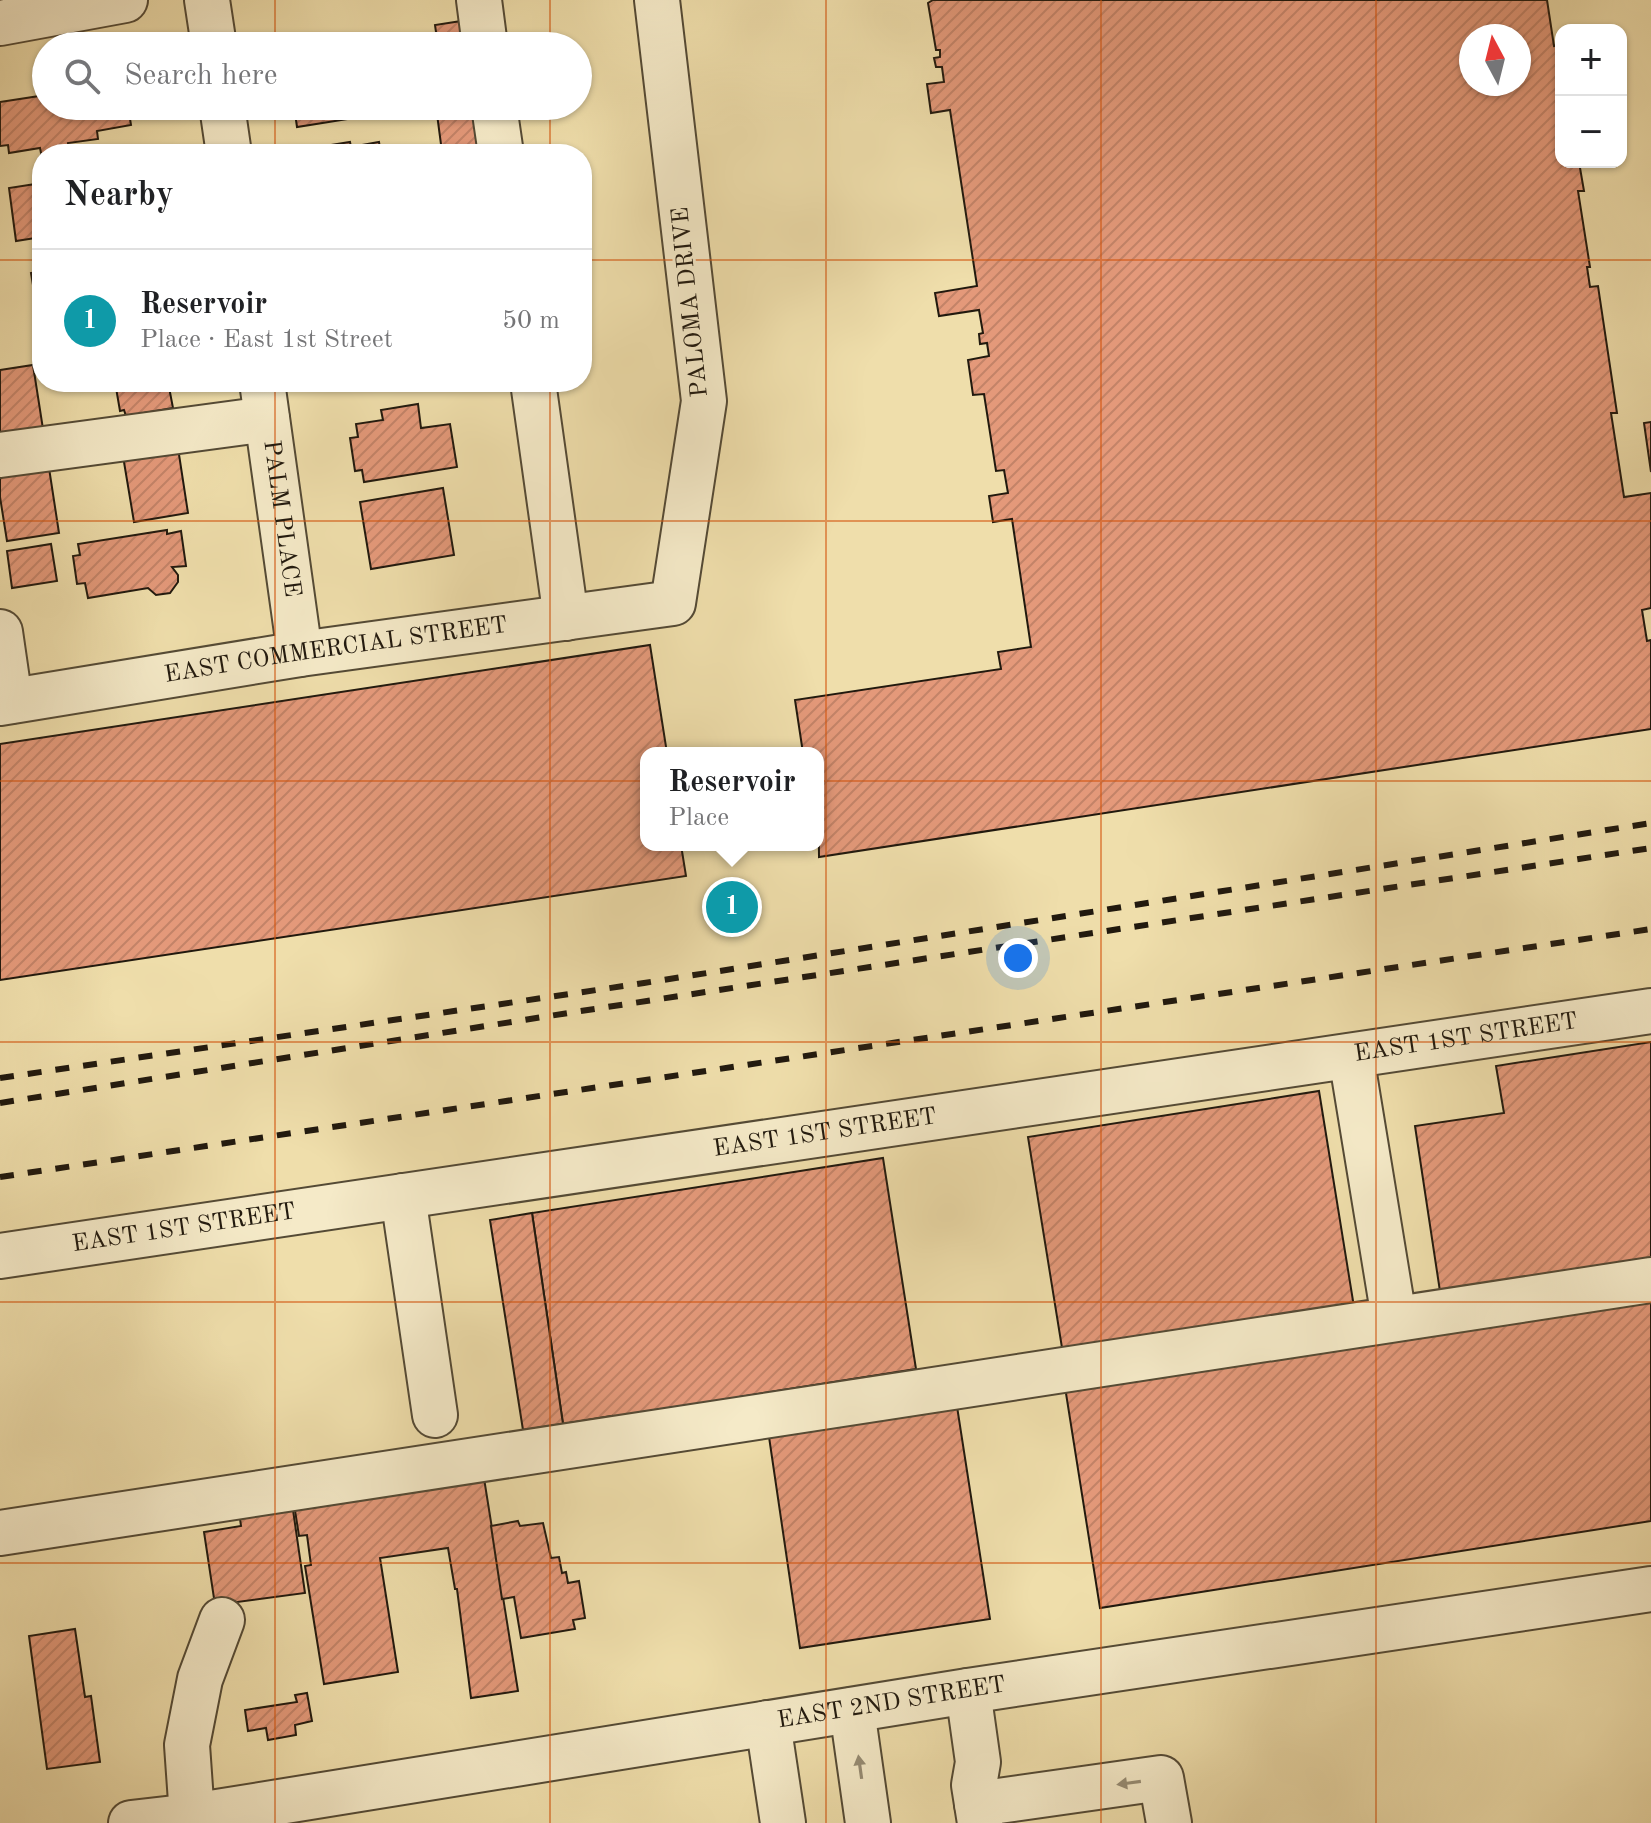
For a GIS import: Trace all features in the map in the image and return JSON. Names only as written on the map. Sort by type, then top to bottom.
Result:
[{"type":"street","points":[[0,23],[125,0]]},
{"type":"street","points":[[207,0],[212,32]]},
{"type":"street","points":[[479,0],[483,32]]},
{"type":"street","name":"PALOMA DRIVE","points":[[657,0],[704,401],[673,603]]},
{"type":"street","points":[[224,120],[228,144]]},
{"type":"street","points":[[496,120],[500,144]]},
{"type":"street","points":[[534,392],[566,618]]},
{"type":"street","points":[[0,455],[265,401]]},
{"type":"street","name":"PALM PLACE","points":[[265,401],[300,654]]},
{"type":"street","name":"EAST COMMERCIAL STREET","points":[[5,702],[300,654],[673,603]]},
{"type":"street","points":[[0,632],[5,702]]},
{"type":"street","name":"EAST 1ST STREET","points":[[0,1256],[1651,1011]]},
{"type":"street","points":[[1351,1056],[1394,1318]]},
{"type":"street","points":[[403,1196],[435,1415]]},
{"type":"street","points":[[0,1533],[1651,1280]]},
{"type":"street","name":"EAST 2ND STREET","points":[[131,1823],[192,1816],[968,1691],[1651,1589]]},
{"type":"street","points":[[192,1816],[187,1745],[200,1679],[222,1620]]},
{"type":"street","points":[[968,1691],[978,1762],[974,1785],[978,1813],[1161,1778],[1169,1823]]},
{"type":"street","points":[[852,1710],[868,1823]]},
{"type":"street","points":[[768,1723],[783,1823]]},
{"type":"building","points":[[933,0],[1547,0],[1555,46],[1555,168],[1580,168],[1584,191],[1578,191],[1590,267],[1587,267],[1590,287],[1598,286],[1617,413],[1611,413],[1624,497],[1651,493],[1651,608],[1642,610],[1647,641],[1651,640],[1651,729],[819,857],[819,851],[824,851],[824,747],[802,747],[795,700],[1001,669],[998,652],[1031,647],[1012,519],[993,522],[989,496],[1008,493],[1004,470],[996,471],[984,394],[973,395],[968,360],[989,356],[987,343],[980,344],[979,334],[983,333],[979,310],[939,316],[935,293],[977,286],[950,110],[931,113],[927,84],[944,82],[942,67],[936,67],[934,58],[940,57],[940,50],[936,50],[928,3]]},
{"type":"building","points":[[468,20],[470,32],[436,32],[435,25]]},
{"type":"building","points":[[32,97],[32,120],[130,120],[131,125],[97,131],[98,139],[68,144],[32,144],[32,149],[9,153],[8,145],[0,146],[0,102]]},
{"type":"building","points":[[296,120],[342,120],[297,127]]},
{"type":"building","points":[[438,120],[476,120],[480,144],[441,144]]},
{"type":"building","points":[[32,185],[32,239],[16,241],[9,188]]},
{"type":"building","points":[[32,365],[32,392],[37,392],[43,429],[0,437],[0,370]]},
{"type":"building","points":[[117,392],[170,392],[173,408],[126,416],[124,410],[120,411]]},
{"type":"building","points":[[418,404],[421,428],[450,424],[457,467],[364,482],[362,470],[355,471],[350,438],[358,437],[356,424],[383,420],[381,410]]},
{"type":"building","points":[[1651,422],[1651,472],[1644,423]]},
{"type":"building","points":[[178,448],[188,513],[134,522],[123,456]]},
{"type":"building","points":[[49,468],[59,533],[7,541],[0,475]]},
{"type":"building","points":[[443,488],[454,555],[371,569],[360,502]]},
{"type":"building","points":[[167,530],[167,534],[181,531],[186,566],[172,567],[178,575],[178,582],[170,593],[156,595],[148,588],[88,598],[85,583],[77,584],[73,556],[80,555],[78,544]]},
{"type":"building","points":[[51,544],[57,581],[12,588],[7,551]]},
{"type":"building","points":[[650,645],[666,747],[640,747],[640,851],[682,851],[686,876],[0,980],[0,744]]},
{"type":"building","points":[[742,898],[745,913],[721,916],[719,901]]},
{"type":"building","points":[[1651,1042],[1651,1266],[1441,1298],[1415,1126],[1504,1113],[1496,1066]]},
{"type":"building","points":[[1319,1091],[1354,1307],[1063,1354],[1028,1137]]},
{"type":"building","points":[[883,1158],[916,1369],[739,1397],[740,1404],[614,1425],[612,1416],[563,1424],[532,1213]]},
{"type":"building","points":[[532,1213],[563,1424],[523,1430],[490,1220]]},
{"type":"building","points":[[1651,1295],[1651,1521],[1100,1608],[1065,1387]]},
{"type":"building","points":[[956,1400],[990,1619],[800,1648],[768,1430]]},
{"type":"building","points":[[483,1472],[518,1691],[471,1698],[457,1589],[448,1548],[380,1558],[398,1672],[324,1684],[305,1566],[311,1565],[307,1535],[299,1536],[294,1504]]},
{"type":"building","points":[[292,1503],[305,1593],[215,1605],[204,1532],[241,1526],[239,1511]]},
{"type":"building","points":[[518,1521],[520,1526],[543,1523],[551,1558],[559,1557],[568,1583],[579,1581],[585,1618],[573,1620],[575,1629],[521,1638],[514,1597],[502,1599],[491,1526]]},
{"type":"building","points":[[75,1629],[85,1697],[91,1696],[100,1762],[47,1769],[29,1636]]},
{"type":"building","points":[[307,1693],[312,1721],[295,1725],[296,1735],[268,1740],[266,1728],[248,1731],[245,1710],[297,1702],[295,1695]]},
{"type":"railway","points":[[0,1078],[644,983],[1651,823]]},
{"type":"railway","points":[[0,1103],[1651,848]]},
{"type":"railway","points":[[0,1177],[1651,929]]},
{"type":"place","name":"Reservoir","points":[[732,907]]}]
